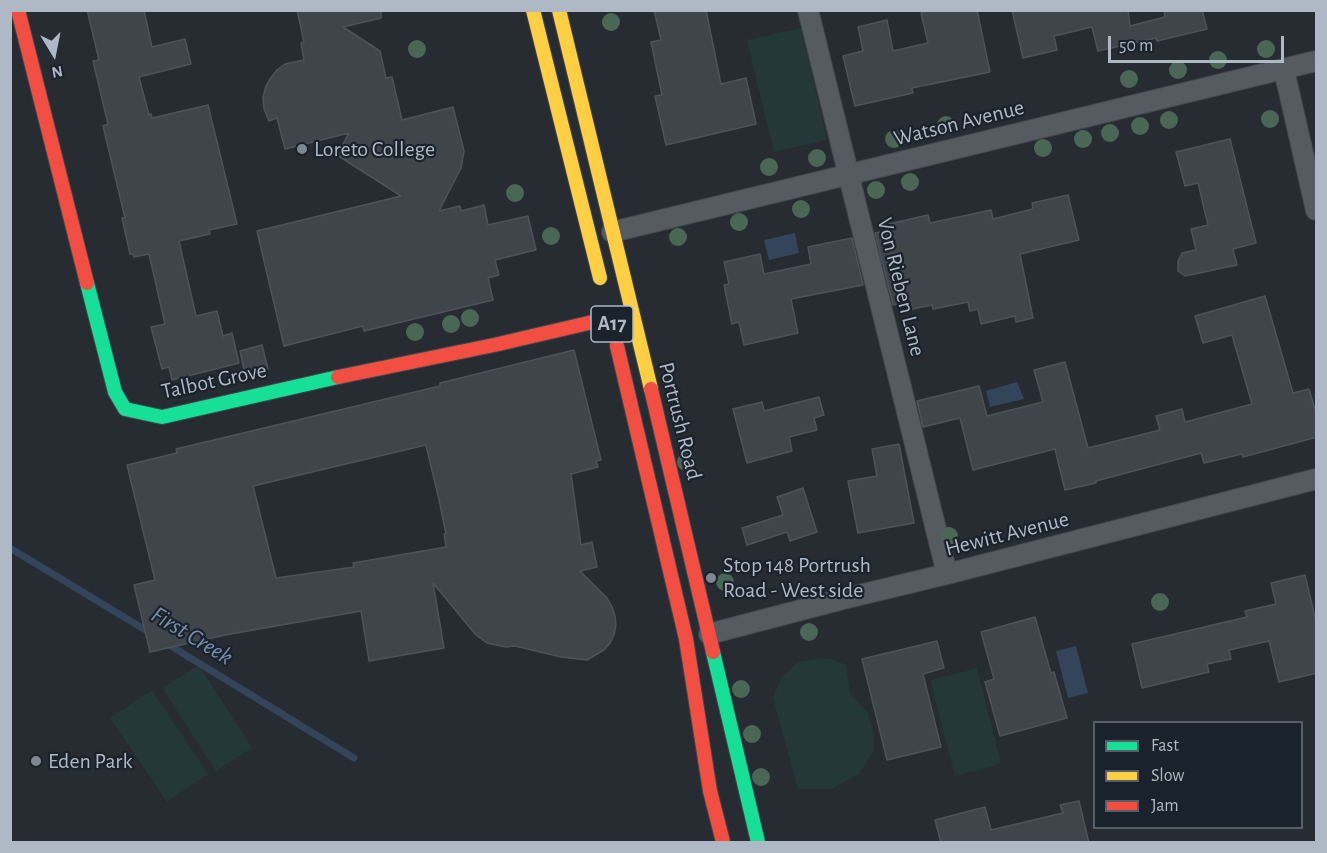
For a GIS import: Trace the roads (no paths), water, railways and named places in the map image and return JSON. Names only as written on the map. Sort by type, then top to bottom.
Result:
[{"type":"main road","name":"Talbot Grove","points":[[18,10],[115,392],[125,409],[162,417],[297,385],[466,351],[607,306]]},
{"type":"main road","name":"Portrush Road","points":[[532,10],[607,306],[686,639],[710,791],[723,843]]},
{"type":"main road","name":"Portrush Road","points":[[559,10],[758,843]]},
{"type":"street","name":"Von Rieben Lane","points":[[808,10],[947,574]]},
{"type":"street","name":"Watson Avenue","points":[[612,232],[1317,61]]},
{"type":"street","points":[[1284,70],[1317,210]]},
{"type":"street","name":"Hewitt Avenue","points":[[709,633],[1317,479]]},
{"type":"water","points":[[795,233],[799,253],[769,260],[764,240]]},
{"type":"water","points":[[1017,382],[1024,399],[990,407],[986,391]]},
{"type":"water","points":[[1076,646],[1088,693],[1068,698],[1056,651]]},
{"type":"waterway","name":"First Creek","points":[[10,548],[152,634]]},
{"type":"waterway","name":"First Creek","points":[[166,643],[354,758]]},
{"type":"place","name":"Loreto College","points":[[302,149]]},
{"type":"place","name":"Stop 148 Portrush Road - West side","points":[[711,578]]},
{"type":"place","name":"Eden Park","points":[[36,761]]}]
